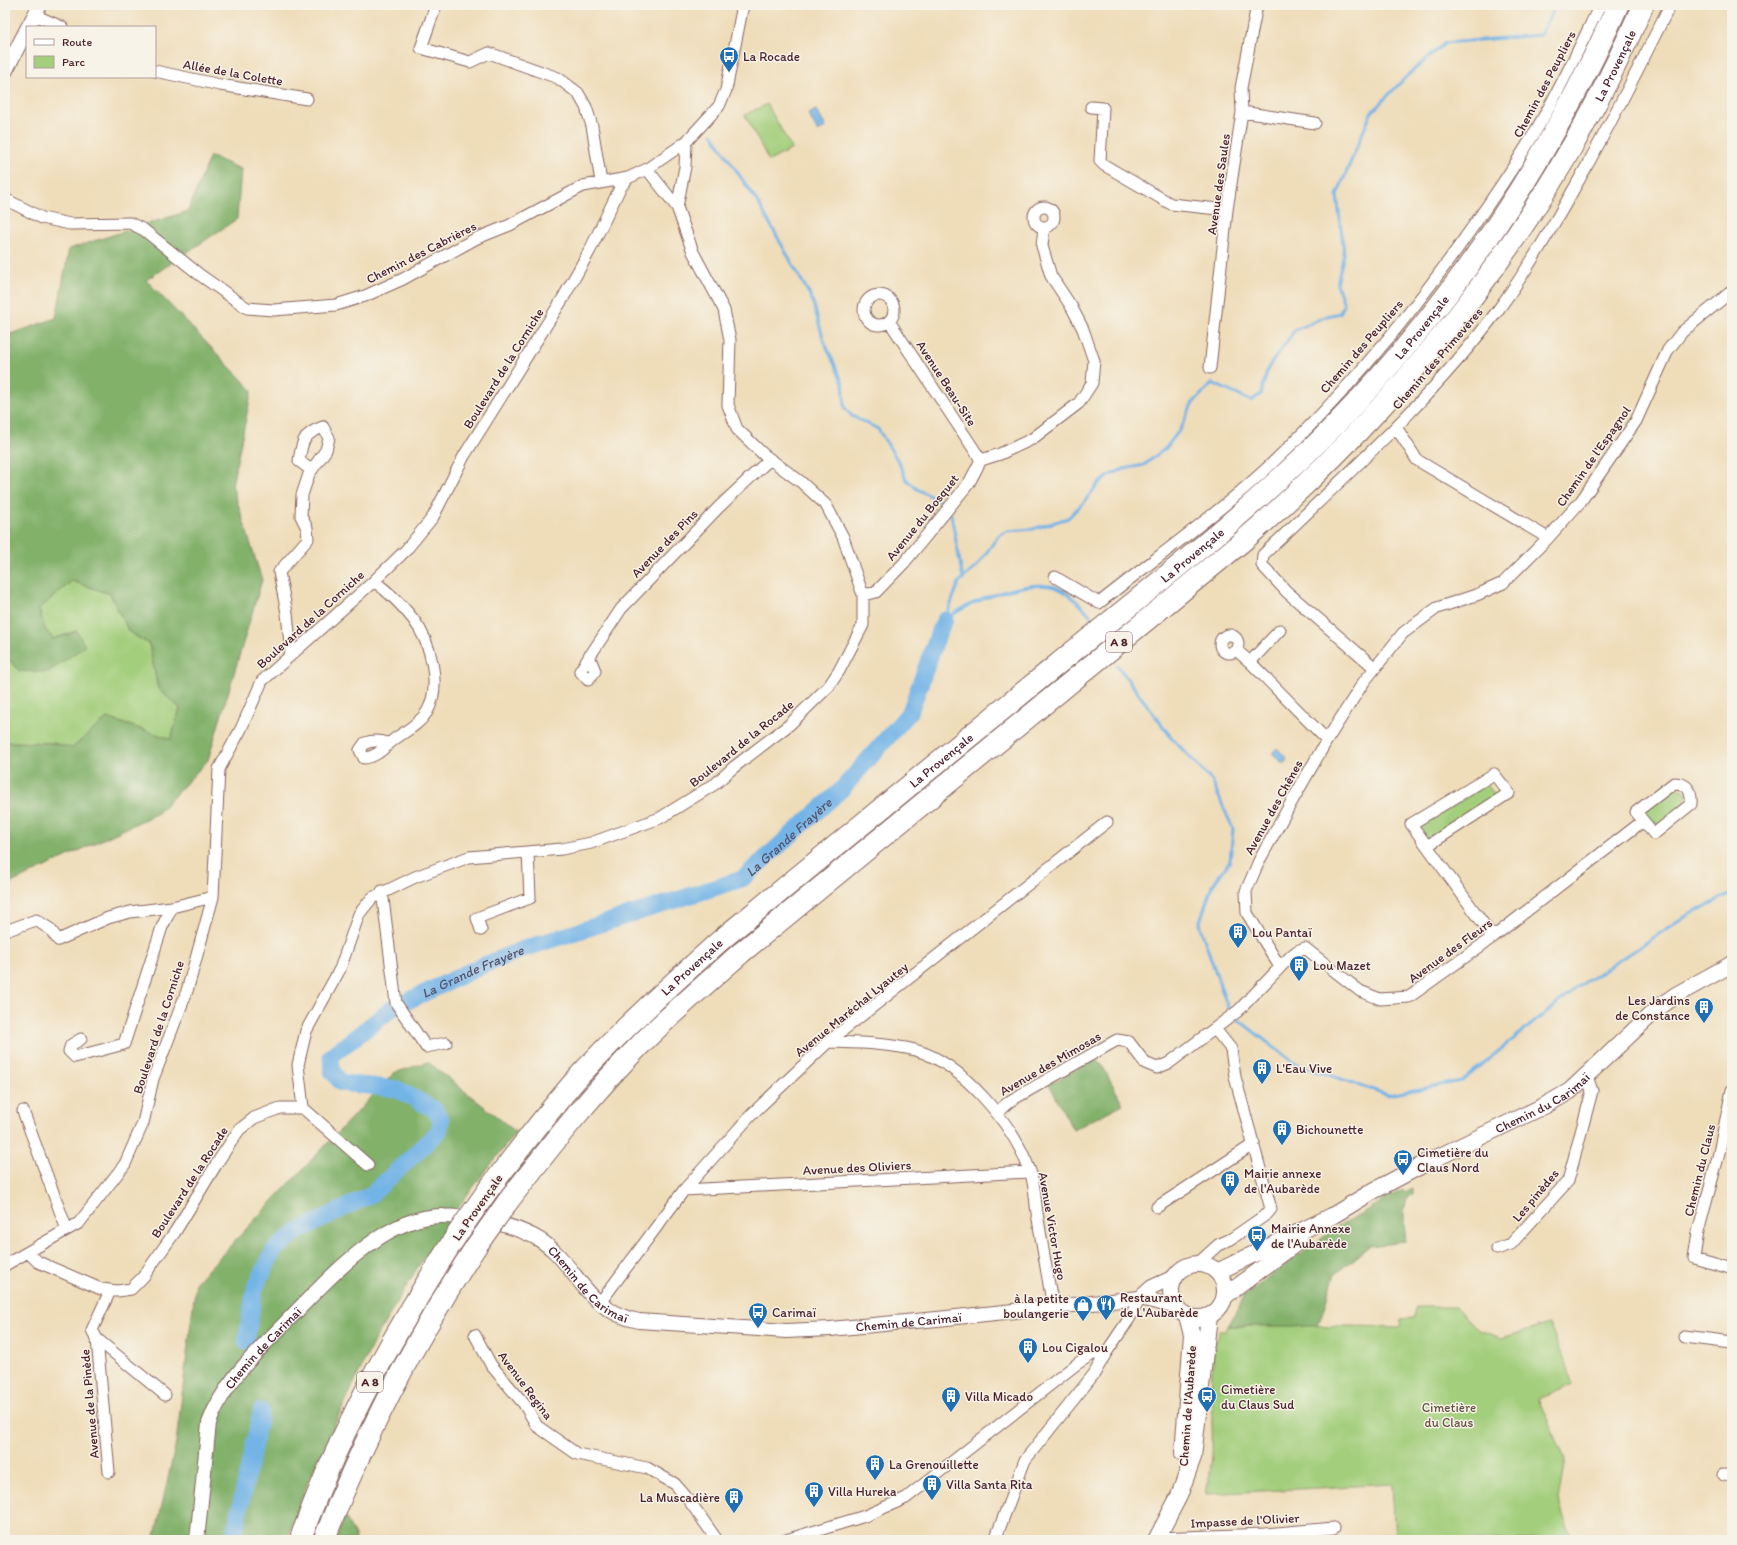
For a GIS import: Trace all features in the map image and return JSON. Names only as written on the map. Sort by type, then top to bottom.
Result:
[{"type":"highway","name":"La Provençale","points":[[300,1540],[333,1458],[360,1399],[424,1284],[488,1190],[539,1123],[582,1074],[666,989],[722,939],[1242,512],[1336,424],[1440,304],[1465,271],[1506,211],[1542,155],[1579,87],[1618,5]]},
{"type":"highway","name":"La Provençale","points":[[324,1540],[359,1454],[388,1393],[426,1326],[477,1245],[506,1204],[568,1125],[643,1042],[742,952],[1244,540],[1283,506],[1368,423],[1414,372],[1491,273],[1563,162],[1599,98],[1643,5]]},
{"type":"main road","name":"Chemin du Carimaï","points":[[1217,1272],[1332,1216],[1423,1165],[1546,1105],[1570,1091],[1658,1008],[1676,995],[1732,964]]},
{"type":"main road","name":"Chemin du Carimaï","points":[[1225,1296],[1332,1216]]},
{"type":"main road","points":[[1197,1264],[1205,1265],[1217,1272],[1222,1279],[1225,1296],[1219,1308],[1209,1316],[1202,1318],[1182,1312],[1171,1292],[1176,1276],[1185,1268],[1197,1264]]},
{"type":"main road","name":"Chemin de l'Aubarède","points":[[1179,1496],[1192,1335],[1182,1312]]},
{"type":"main road","name":"Chemin de l'Aubarède","points":[[1157,1539],[1179,1496],[1193,1457],[1209,1316]]},
{"type":"street","points":[[436,5],[421,48],[470,62],[489,53],[558,78],[578,93],[586,107],[592,126],[601,182]]},
{"type":"street","name":"Chemin des Cabrières","points":[[5,199],[42,218],[70,224],[130,223],[144,230],[200,275],[246,308],[274,310],[336,305],[365,296],[403,279],[475,239],[510,225],[583,186],[628,178],[647,169],[686,142],[703,126],[719,106],[726,90],[743,5]]},
{"type":"street","name":"Avenue des Saules","points":[[1210,368],[1227,210],[1242,112],[1241,88],[1257,5]]},
{"type":"street","name":"Chemin des Peupliers","points":[[1055,577],[1099,603],[1250,483],[1323,412],[1379,351],[1426,291],[1510,174],[1547,111],[1600,5]]},
{"type":"street","name":"Chemin des Primevères","points":[[1375,668],[1287,592],[1262,565],[1263,555],[1396,427],[1458,360],[1489,322],[1544,242],[1592,156],[1670,5]]},
{"type":"street","points":[[32,19],[58,26]]},
{"type":"street","points":[[5,72],[26,31]]},
{"type":"street","name":"Allée de la Colette","points":[[156,71],[220,85],[307,99]]},
{"type":"street","points":[[1091,107],[1103,108],[1100,160],[1104,166],[1171,204],[1227,210]]},
{"type":"street","points":[[1242,112],[1315,123]]},
{"type":"street","points":[[677,207],[685,166],[686,142]]},
{"type":"street","name":"Boulevard de la Rocade","points":[[29,1253],[38,1262],[79,1280],[110,1291],[118,1292],[131,1289],[143,1277],[174,1232],[239,1130],[254,1118],[280,1108],[303,1108],[298,1065],[306,1030],[340,969],[359,914],[372,898],[382,891],[415,877],[469,857],[562,849],[591,843],[623,833],[660,818],[715,784],[789,725],[829,686],[839,671],[863,625],[863,595],[843,537],[826,505],[801,482],[770,459],[737,429],[728,405],[730,340],[724,310],[693,252],[677,207],[667,192],[647,169]]},
{"type":"street","name":"Boulevard de la Corniche","points":[[5,1265],[29,1253],[79,1223],[125,1164],[143,1123],[153,1080],[187,991],[213,897],[219,770],[241,729],[262,681],[374,581],[406,550],[433,517],[464,456],[562,300],[590,250],[620,188],[628,178]]},
{"type":"street","points":[[981,460],[1000,454],[1032,439],[1079,403],[1092,383],[1094,361],[1083,329],[1071,306],[1051,276],[1042,246],[1044,227]]},
{"type":"street","name":"Chemin de l'Espagnol","points":[[1375,668],[1403,633],[1437,608],[1479,594],[1503,583],[1548,538],[1581,501],[1636,421],[1668,350],[1682,332],[1732,290]]},
{"type":"street","name":"Avenue Beau-Site","points":[[890,321],[981,460]]},
{"type":"street","points":[[1396,427],[1417,460],[1548,538]]},
{"type":"street","name":"Avenue des Pins","points":[[589,656],[621,609],[719,507],[770,459]]},
{"type":"street","name":"Avenue du Bosquet","points":[[863,595],[876,592],[904,563],[969,483],[981,460]]},
{"type":"street","points":[[291,654],[287,614],[280,572],[308,539],[308,528],[301,516],[302,495],[308,474],[312,470]]},
{"type":"street","points":[[374,581],[414,620],[428,649],[435,684],[431,703],[426,714],[414,726],[387,743]]},
{"type":"street","points":[[1250,662],[1280,630]]},
{"type":"street","points":[[1236,650],[1250,662],[1327,740]]},
{"type":"street","name":"Avenue des Chênes","points":[[1280,967],[1247,913],[1246,891],[1263,854],[1327,740],[1375,668]]},
{"type":"street","points":[[1427,846],[1509,793],[1494,774],[1411,824],[1493,937]]},
{"type":"street","points":[[1674,783],[1682,783],[1689,788],[1692,796],[1691,804],[1654,834],[1643,820],[1636,812],[1674,783]]},
{"type":"street","name":"Avenue des Fleurs","points":[[1215,1029],[1238,1011],[1297,951],[1305,948],[1360,991],[1380,999],[1409,997],[1493,937],[1643,820]]},
{"type":"street","name":"Avenue Maréchal Lyautey","points":[[599,1304],[684,1190],[752,1114],[828,1042],[1107,822]]},
{"type":"street","points":[[481,930],[477,918],[530,898],[528,852]]},
{"type":"street","points":[[382,891],[399,1007],[426,1047],[446,1043]]},
{"type":"street","points":[[11,929],[36,920],[50,929],[58,940],[108,918],[130,912],[172,907],[213,897]]},
{"type":"street","points":[[81,1038],[71,1045],[69,1051],[75,1057],[124,1044],[162,927],[172,907]]},
{"type":"street","points":[[1197,1264],[1218,1245],[1231,1239],[1267,1214],[1271,1209],[1235,1077],[1231,1048],[1215,1029]]},
{"type":"street","name":"Avenue des Mimosas","points":[[997,1112],[1010,1102],[1118,1040],[1129,1042],[1145,1063],[1157,1068],[1169,1063],[1215,1029]]},
{"type":"street","name":"Avenue Victor Hugo","points":[[828,1042],[876,1044],[916,1050],[951,1066],[997,1112],[1016,1142],[1030,1172],[1048,1285],[1053,1306]]},
{"type":"street","name":"Les pinèdes","points":[[1497,1249],[1511,1244],[1568,1181],[1592,1091],[1587,1076]]},
{"type":"street","name":"Chemin du Claus","points":[[1731,1266],[1694,1258],[1698,1232],[1718,1157],[1732,1090]]},
{"type":"street","points":[[303,1108],[368,1165]]},
{"type":"street","points":[[23,1111],[67,1230]]},
{"type":"street","points":[[1157,1207],[1254,1144]]},
{"type":"street","name":"Avenue des Oliviers","points":[[684,1190],[1030,1172]]},
{"type":"street","name":"Chemin de Carimaï","points":[[197,1540],[206,1440],[209,1424],[221,1396],[245,1365],[312,1296],[360,1250],[378,1238],[411,1223],[444,1216],[480,1220],[517,1229],[533,1236],[549,1246],[599,1304],[611,1312],[638,1321],[786,1331],[830,1329],[1140,1298],[1182,1312]]},
{"type":"street","points":[[995,1540],[1025,1460],[1094,1374],[1140,1298],[1152,1287],[1176,1276]]},
{"type":"street","name":"Avenue de la Pinède","points":[[109,1472],[97,1339],[92,1330],[110,1291]]},
{"type":"street","name":"Avenue Regina","points":[[475,1335],[491,1365],[524,1404],[537,1426],[576,1454],[647,1468],[675,1484],[688,1499],[717,1540]]},
{"type":"street","points":[[1685,1337],[1732,1343]]},
{"type":"street","points":[[97,1339],[165,1395]]},
{"type":"street","points":[[786,1540],[865,1516],[906,1498],[1078,1363],[1093,1354],[1106,1353]]},
{"type":"street","name":"Impasse de l'Olivier","points":[[1157,1539],[1265,1534],[1334,1528]]},
{"type":"green space","points":[[767,104],[792,149],[769,161],[745,115]]},
{"type":"green space","points":[[210,156],[241,169],[237,219],[146,280],[252,390],[232,485],[262,580],[208,760],[158,813],[5,886],[5,742],[53,743],[72,748],[107,718],[171,739],[180,708],[158,689],[149,644],[129,632],[110,594],[72,581],[39,609],[45,629],[53,639],[77,631],[85,646],[48,672],[19,671],[5,655],[5,336],[56,318],[69,249],[188,211]]},
{"type":"green space","points":[[72,581],[110,594],[129,632],[149,644],[158,689],[180,708],[171,739],[107,718],[72,749],[53,743],[5,742],[5,655],[19,671],[76,631],[53,639],[45,629],[39,609]]},
{"type":"green space","points":[[1487,784],[1496,797],[1427,841],[1419,828]]},
{"type":"green space","points":[[1675,787],[1687,792],[1684,804],[1676,813],[1654,829],[1642,812]]},
{"type":"green space","points":[[1095,1060],[1102,1065],[1123,1104],[1073,1130],[1049,1084]]},
{"type":"green space","points":[[428,1062],[516,1132],[464,1199],[434,1247],[419,1265],[374,1341],[309,1479],[287,1540],[154,1540],[176,1443],[196,1282],[394,1073]]},
{"type":"green space","points":[[1413,1188],[1413,1195],[1408,1196],[1404,1213],[1406,1242],[1369,1246],[1335,1274],[1318,1326],[1228,1326],[1245,1296],[1286,1264],[1339,1226],[1402,1190],[1405,1192]]},
{"type":"green space","name":"Cimetière du Claus","points":[[1271,1287],[1293,1325],[1400,1327],[1401,1319],[1414,1318],[1416,1307],[1456,1307],[1479,1330],[1502,1338],[1549,1324],[1574,1384],[1538,1399],[1565,1458],[1558,1500],[1571,1536],[1568,1540],[1395,1540],[1392,1484],[1206,1494],[1212,1456],[1211,1393],[1213,1361],[1219,1331],[1226,1331],[1228,1326],[1255,1326]]},
{"type":"green space","points":[[345,1516],[356,1538],[356,1540],[336,1540]]},
{"type":"water","points":[[816,110],[826,127],[818,132],[808,114]]},
{"type":"water","points":[[1277,748],[1287,758],[1285,763],[1282,763],[1272,753]]},
{"type":"waterway","points":[[945,620],[959,582],[977,566],[999,535],[1007,531],[1033,529],[1068,518],[1084,502],[1099,483],[1112,474],[1124,469],[1144,465],[1166,448],[1181,428],[1192,404],[1212,383],[1251,401],[1261,394],[1268,368],[1295,330],[1327,316],[1340,313],[1344,305],[1337,284],[1344,254],[1337,195],[1371,113],[1408,75],[1445,43],[1540,35],[1556,5]]},
{"type":"waterway","points":[[712,134],[760,206],[812,299],[824,341],[843,383],[845,408],[852,416],[878,429],[898,461],[906,479],[917,489],[944,503]]},
{"type":"waterway","points":[[951,514],[963,579]]},
{"type":"waterway","points":[[946,619],[969,605],[999,593],[1029,586],[1043,585],[1055,587],[1065,592],[1091,616]]},
{"type":"waterway","name":"La Grande Frayère","points":[[246,1342],[255,1288],[274,1250],[297,1232],[372,1194],[439,1131],[441,1120],[435,1110],[397,1089],[341,1083],[332,1071],[331,1056],[393,1008],[475,969],[523,949],[742,879],[841,790],[910,712],[940,629],[945,620]]},
{"type":"waterway","points":[[1117,665],[1171,737],[1212,781],[1233,829],[1230,861],[1212,886],[1199,924],[1228,1008],[1231,1012]]},
{"type":"waterway","points":[[1235,1017],[1294,1063],[1388,1095],[1462,1081],[1575,989],[1688,915],[1732,893]]},
{"type":"waterway","name":"La Grande Frayère","points":[[233,1540],[261,1411]]},
{"type":"place","name":"La Rocade","points":[[729,73]]},
{"type":"place","name":"Lou Pantaï","points":[[1238,949]]},
{"type":"place","name":"Lou Mazet","points":[[1299,982]]},
{"type":"place","name":"Les Jardins de Constance","points":[[1704,1024]]},
{"type":"place","name":"L'Eau Vive","points":[[1262,1085]]},
{"type":"place","name":"Bichounette","points":[[1282,1146]]},
{"type":"place","name":"Cimetière du Claus Nord","points":[[1403,1176]]},
{"type":"place","name":"Mairie annexe de l'Aubarède","points":[[1230,1197]]},
{"type":"place","name":"Mairie Annexe de l'Aubarède","points":[[1257,1252]]},
{"type":"place","name":"Restaurant de L'Aubarède","points":[[1106,1321]]},
{"type":"place","name":"à la petite boulangerie","points":[[1083,1322]]},
{"type":"place","name":"Carimaï","points":[[758,1329]]},
{"type":"place","name":"Lou Cigalou","points":[[1028,1364]]},
{"type":"place","name":"Villa Micado","points":[[951,1413]]},
{"type":"place","name":"Cimetière du Claus Sud","points":[[1207,1413]]},
{"type":"place","name":"La Grenouillette","points":[[875,1481]]},
{"type":"place","name":"Villa Santa Rita","points":[[932,1501]]},
{"type":"place","name":"Villa Hureka","points":[[814,1508]]},
{"type":"place","name":"La Muscadière","points":[[734,1514]]}]
